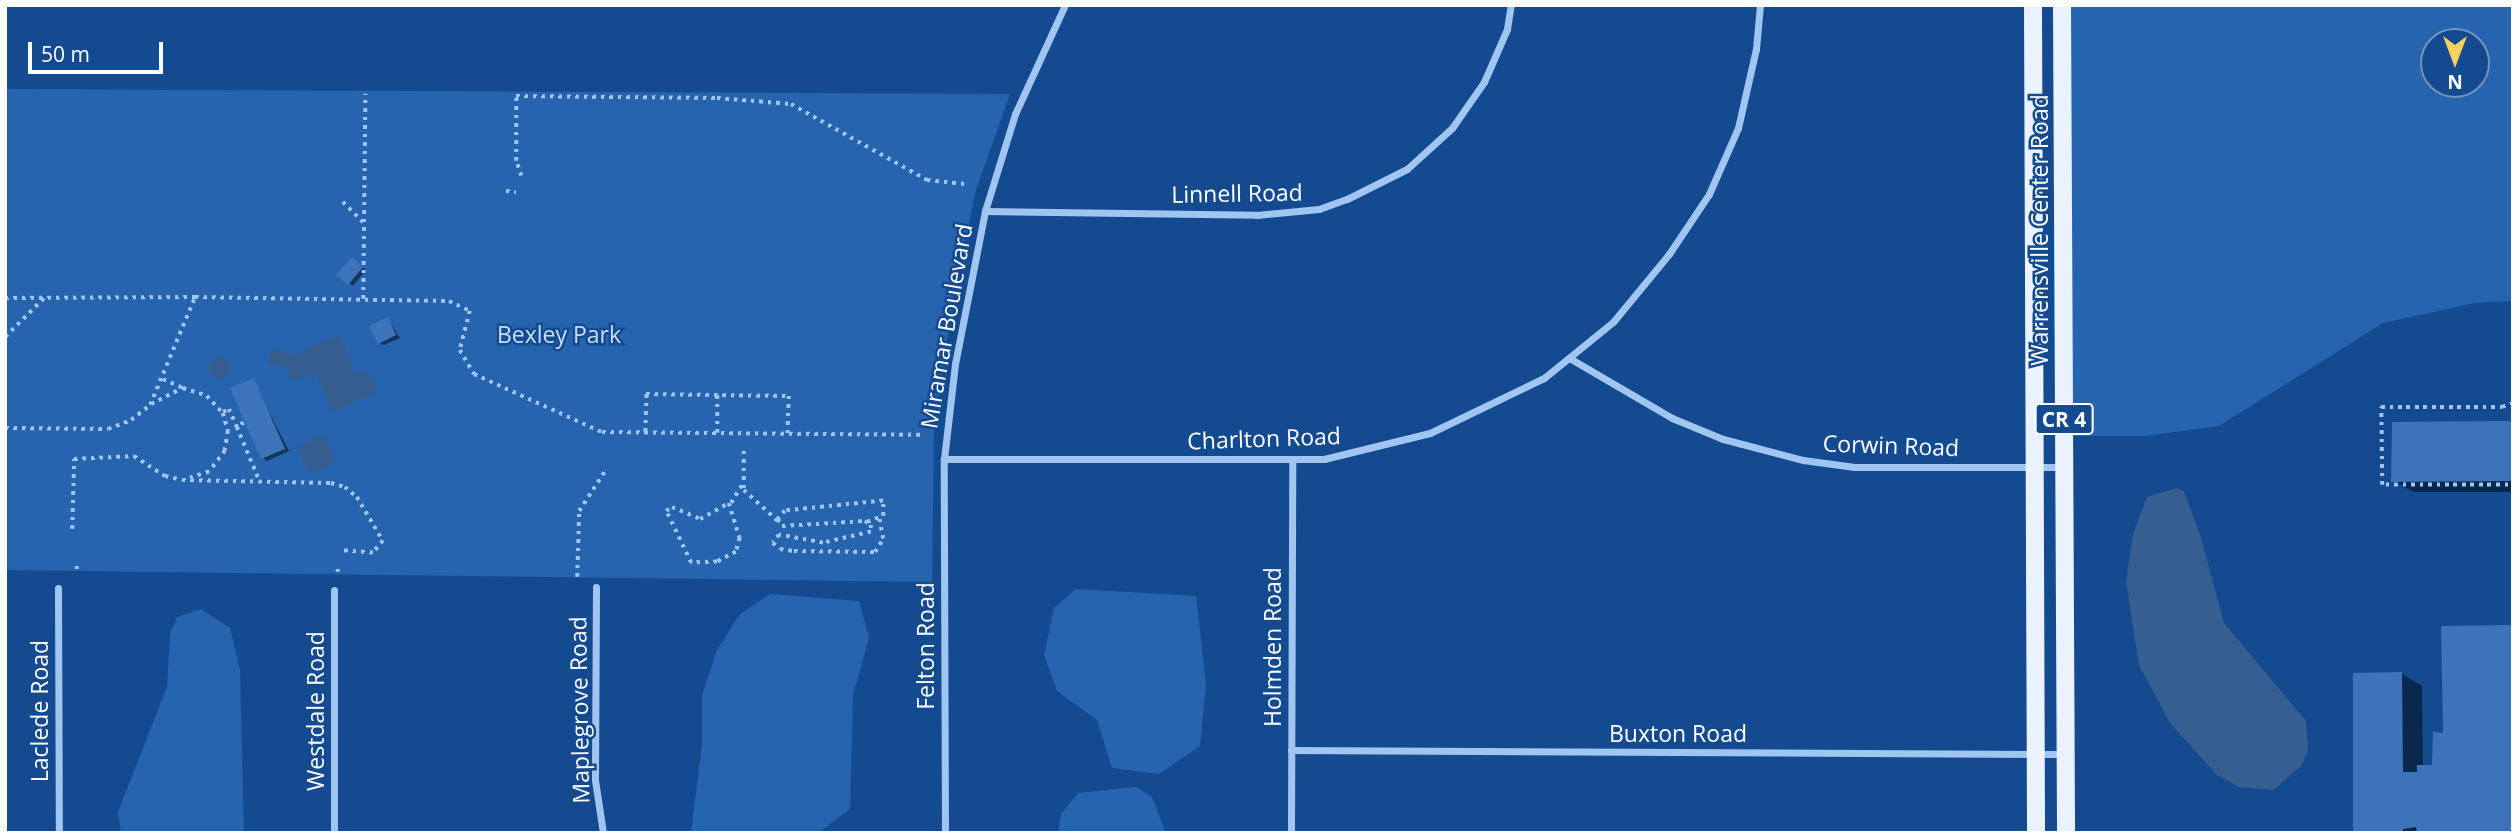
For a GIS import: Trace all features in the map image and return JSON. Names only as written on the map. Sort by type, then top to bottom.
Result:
[{"type":"main road","name":"Warrensville Center Road","points":[[2033,5],[2036,833]]},
{"type":"main road","name":"Warrensville Center Road","points":[[2062,5],[2066,833]]},
{"type":"street","name":"Miramar Boulevard","points":[[944,459],[962,316],[985,211],[1015,114],[1065,5]]},
{"type":"street","name":"Linnell Road","points":[[985,211],[1257,215],[1319,209],[1347,199],[1407,169],[1452,128],[1489,72],[1511,5]]},
{"type":"street","name":"Charlton Road","points":[[944,459],[1292,461],[1366,452],[1418,437],[1483,410],[1571,359],[1612,322],[1650,279],[1709,194],[1738,128],[1754,61],[1760,5]]},
{"type":"street","name":"Corwin Road","points":[[1571,359],[1672,418],[1760,451],[1855,467],[2064,467]]},
{"type":"street","name":"Felton Road","points":[[944,459],[945,833]]},
{"type":"street","name":"Holmden Road","points":[[1291,833],[1292,461]]},
{"type":"street","name":"Maplegrove Road","points":[[596,587],[595,780],[603,833]]},
{"type":"street","name":"Laclede Road","points":[[58,588],[59,833]]},
{"type":"street","name":"Westdale Road","points":[[334,590],[334,833]]},
{"type":"street","name":"Buxton Road","points":[[1291,750],[2066,754]]},
{"type":"path","points":[[363,299],[365,94]]},
{"type":"path","points":[[521,176],[516,161],[516,96],[717,98],[791,104],[927,180],[965,184]]},
{"type":"path","points":[[365,189],[374,190]]},
{"type":"path","points":[[506,191],[516,192]]},
{"type":"path","points":[[344,202],[364,223]]},
{"type":"path","points":[[150,405],[195,297]]},
{"type":"path","points":[[5,298],[195,297],[449,301],[470,311],[460,349],[478,377],[602,432],[923,435]]},
{"type":"path","points":[[5,337],[44,298]]},
{"type":"path","points":[[162,379],[207,396],[223,412],[228,431],[221,459],[202,475],[174,479]]},
{"type":"path","points":[[5,428],[108,429],[123,425],[150,405],[183,388]]},
{"type":"path","points":[[646,432],[646,394],[789,396],[788,434]]},
{"type":"path","points":[[717,395],[717,433]]},
{"type":"path","points":[[2508,485],[2382,485],[2381,407],[2502,407],[2513,402]]},
{"type":"path","points":[[223,412],[229,409],[260,482]]},
{"type":"path","points":[[237,426],[244,423]]},
{"type":"path","points":[[744,451],[743,484],[748,496],[782,526],[804,528],[879,519]]},
{"type":"path","points":[[72,529],[72,464],[78,456],[134,456],[174,479],[331,483],[352,492],[381,534],[382,544],[369,554],[342,551]]},
{"type":"path","points":[[577,577],[579,511],[605,471]]},
{"type":"path","points":[[731,503],[721,504],[700,519],[672,508],[666,511],[691,563],[717,562],[736,552],[740,538],[731,503],[743,484]]},
{"type":"path","points":[[778,521],[785,511],[877,499],[886,505],[879,519],[883,539],[875,552],[794,551],[774,545],[779,535],[815,543],[867,536],[871,530],[867,522]]},
{"type":"green space","points":[[2062,5],[2513,5],[2513,301],[2475,303],[2383,323],[2219,426],[2145,436],[2064,436]]},
{"type":"green space","name":"Bexley Park","points":[[5,89],[1010,94],[976,190],[952,305],[934,432],[932,582],[5,570]]},
{"type":"green space","points":[[1076,589],[1196,596],[1206,685],[1200,746],[1159,774],[1112,768],[1097,720],[1057,691],[1044,655],[1054,608]]},
{"type":"green space","points":[[770,594],[859,601],[869,638],[853,695],[850,809],[818,833],[691,833],[702,744],[702,695],[717,650],[740,614]]},
{"type":"green space","points":[[201,609],[230,628],[240,670],[244,833],[121,833],[118,812],[167,687],[170,634],[177,617]]},
{"type":"green space","points":[[1136,787],[1152,797],[1166,833],[1058,833],[1061,814],[1078,793]]},
{"type":"shaded area","points":[[340,335],[356,374],[367,369],[377,392],[332,412],[315,373],[293,381],[288,370],[268,362],[273,348],[293,355]]},
{"type":"shaded area","points":[[220,357],[228,360],[231,368],[228,376],[220,379],[212,376],[209,368],[212,360]]},
{"type":"shaded area","points":[[324,435],[336,462],[309,474],[297,447]]},
{"type":"shaded area","points":[[2177,488],[2184,491],[2201,538],[2224,623],[2306,721],[2308,750],[2301,766],[2273,790],[2239,787],[2217,775],[2170,723],[2139,665],[2126,582],[2133,534],[2147,497]]},
{"type":"building","points":[[352,257],[363,267],[348,285],[336,275]]},
{"type":"building","points":[[388,317],[396,335],[378,344],[369,326]]},
{"type":"building","points":[[254,378],[285,449],[261,459],[230,388]]},
{"type":"building","points":[[2513,421],[2513,481],[2391,482],[2392,422]]},
{"type":"building","points":[[2513,625],[2513,833],[2417,833],[2416,827],[2403,829],[2403,833],[2353,833],[2353,673],[2402,672],[2403,772],[2417,772],[2417,765],[2432,765],[2433,732],[2443,733],[2441,626]]}]
